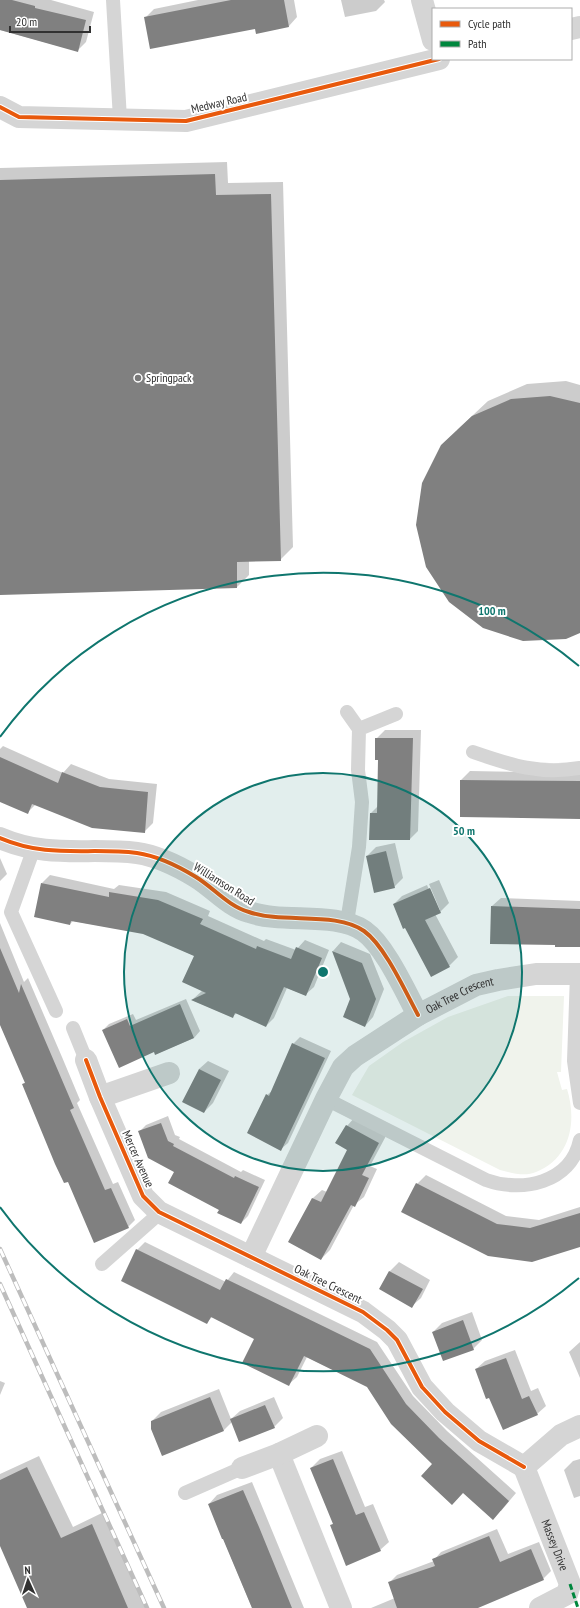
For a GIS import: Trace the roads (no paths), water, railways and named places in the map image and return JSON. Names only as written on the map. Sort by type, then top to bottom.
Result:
[{"type":"street","points":[[422,0],[432,36]]},
{"type":"street","name":"Medway Road","points":[[0,107],[19,117],[186,121],[434,60]]},
{"type":"street","name":"Williamson Road","points":[[0,838],[14,844],[69,853],[115,852],[157,857],[196,877],[225,899],[248,912],[271,918],[346,922],[364,931],[382,950],[418,1015]]},
{"type":"street","name":"Oak Tree Crescent","points":[[524,1467],[479,1441],[445,1412],[422,1387],[397,1340],[387,1330],[363,1312],[251,1257],[326,1099],[344,1067],[355,1056],[418,1015],[476,985],[536,974],[578,974]]},
{"type":"street","name":"Mercer Avenue","points":[[86,1060],[100,1097],[143,1196],[161,1212],[251,1257]]},
{"type":"street","points":[[100,1097],[169,1073]]},
{"type":"street","points":[[524,1467],[561,1435],[580,1426]]},
{"type":"street","points":[[242,1468],[279,1454],[317,1436]]},
{"type":"street","points":[[279,1454],[341,1608]]},
{"type":"street","name":"Massey Drive","points":[[524,1467],[570,1584],[567,1594],[540,1608]]},
{"type":"lane","points":[[113,0],[120,119]]},
{"type":"lane","points":[[346,922],[359,847],[362,802],[358,770],[359,729],[347,712]]},
{"type":"lane","points":[[359,729],[396,714]]},
{"type":"lane","points":[[473,752],[519,767],[559,772],[580,768]]},
{"type":"lane","points":[[34,848],[11,912],[56,1011]]},
{"type":"lane","points":[[578,974],[574,1062],[580,1103]]},
{"type":"lane","points":[[73,1028],[86,1060]]},
{"type":"lane","points":[[326,1099],[486,1180],[510,1186],[539,1183],[558,1173],[574,1156],[580,1140]]},
{"type":"lane","points":[[102,1264],[161,1212]]},
{"type":"lane","points":[[185,1493],[242,1468]]},
{"type":"railway","points":[[0,1249],[164,1608]]},
{"type":"railway","points":[[0,1284],[147,1608]]},
{"type":"place","name":"Springpack","points":[[138,378]]}]
